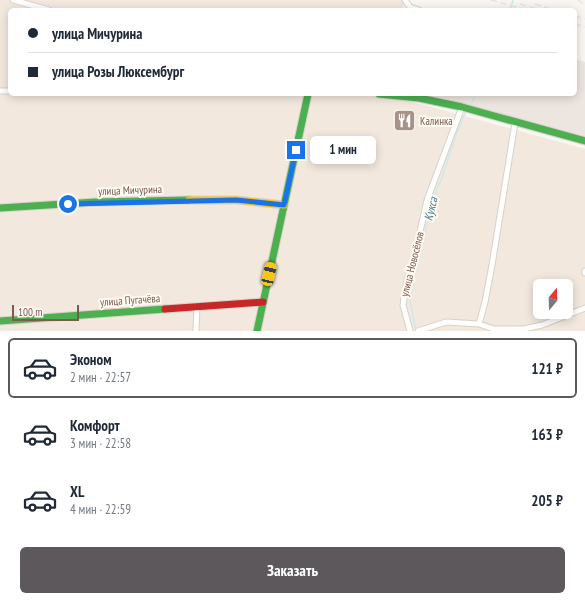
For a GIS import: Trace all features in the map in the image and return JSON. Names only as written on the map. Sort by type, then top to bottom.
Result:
[{"type":"street","points":[[13,0],[42,8]]},
{"type":"street","points":[[405,0],[410,7],[413,8]]},
{"type":"street","points":[[257,331],[308,96]]},
{"type":"street","points":[[399,96],[419,98],[466,109],[585,141]]},
{"type":"street","name":"улица Новосёлов","points":[[410,331],[403,305],[407,280],[413,264],[427,200],[466,109]]},
{"type":"street","points":[[478,324],[485,302],[492,265],[515,123]]},
{"type":"street","name":"улица Мичурина","points":[[0,208],[182,200],[236,200],[284,205]]},
{"type":"street","name":"улица Пугачёва","points":[[0,321],[263,302]]},
{"type":"street","points":[[196,331],[197,306]]},
{"type":"street","points":[[418,331],[446,322],[478,324],[494,329],[524,329],[542,325],[585,308]]},
{"type":"shaded area","points":[[0,0],[405,0],[403,8],[8,8],[8,96],[390,96],[585,149],[585,331],[0,331]]},
{"type":"shaded area","points":[[577,60],[585,62],[585,139],[434,96],[577,96]]},
{"type":"waterway","name":"Кукса","points":[[511,8],[513,0]]},
{"type":"waterway","name":"Кукса","points":[[470,106],[475,96]]},
{"type":"waterway","name":"Кукса","points":[[416,330],[410,301],[412,289],[434,196],[466,111]]},
{"type":"railway","points":[[491,0],[519,8]]},
{"type":"railway","points":[[578,0],[585,5]]},
{"type":"railway","points":[[520,4],[533,8]]},
{"type":"railway","points":[[535,4],[548,8]]},
{"type":"railway","points":[[577,17],[585,19]]},
{"type":"railway","points":[[577,25],[585,27]]},
{"type":"traffic: fast","points":[[257,331],[308,96]]},
{"type":"traffic: fast","points":[[399,96],[419,98],[462,107],[585,141]]},
{"type":"traffic: fast","points":[[0,208],[96,202],[189,200]]},
{"type":"traffic: fast","points":[[0,321],[165,309]]},
{"type":"traffic: slow","points":[[189,200],[236,200],[284,205]]},
{"type":"traffic: jam","points":[[165,309],[263,302]]},
{"type":"place","name":"Калинка","points":[[405,121]]},
{"type":"route","points":[[68,204],[167,200],[236,200],[284,205],[296,150]]}]
